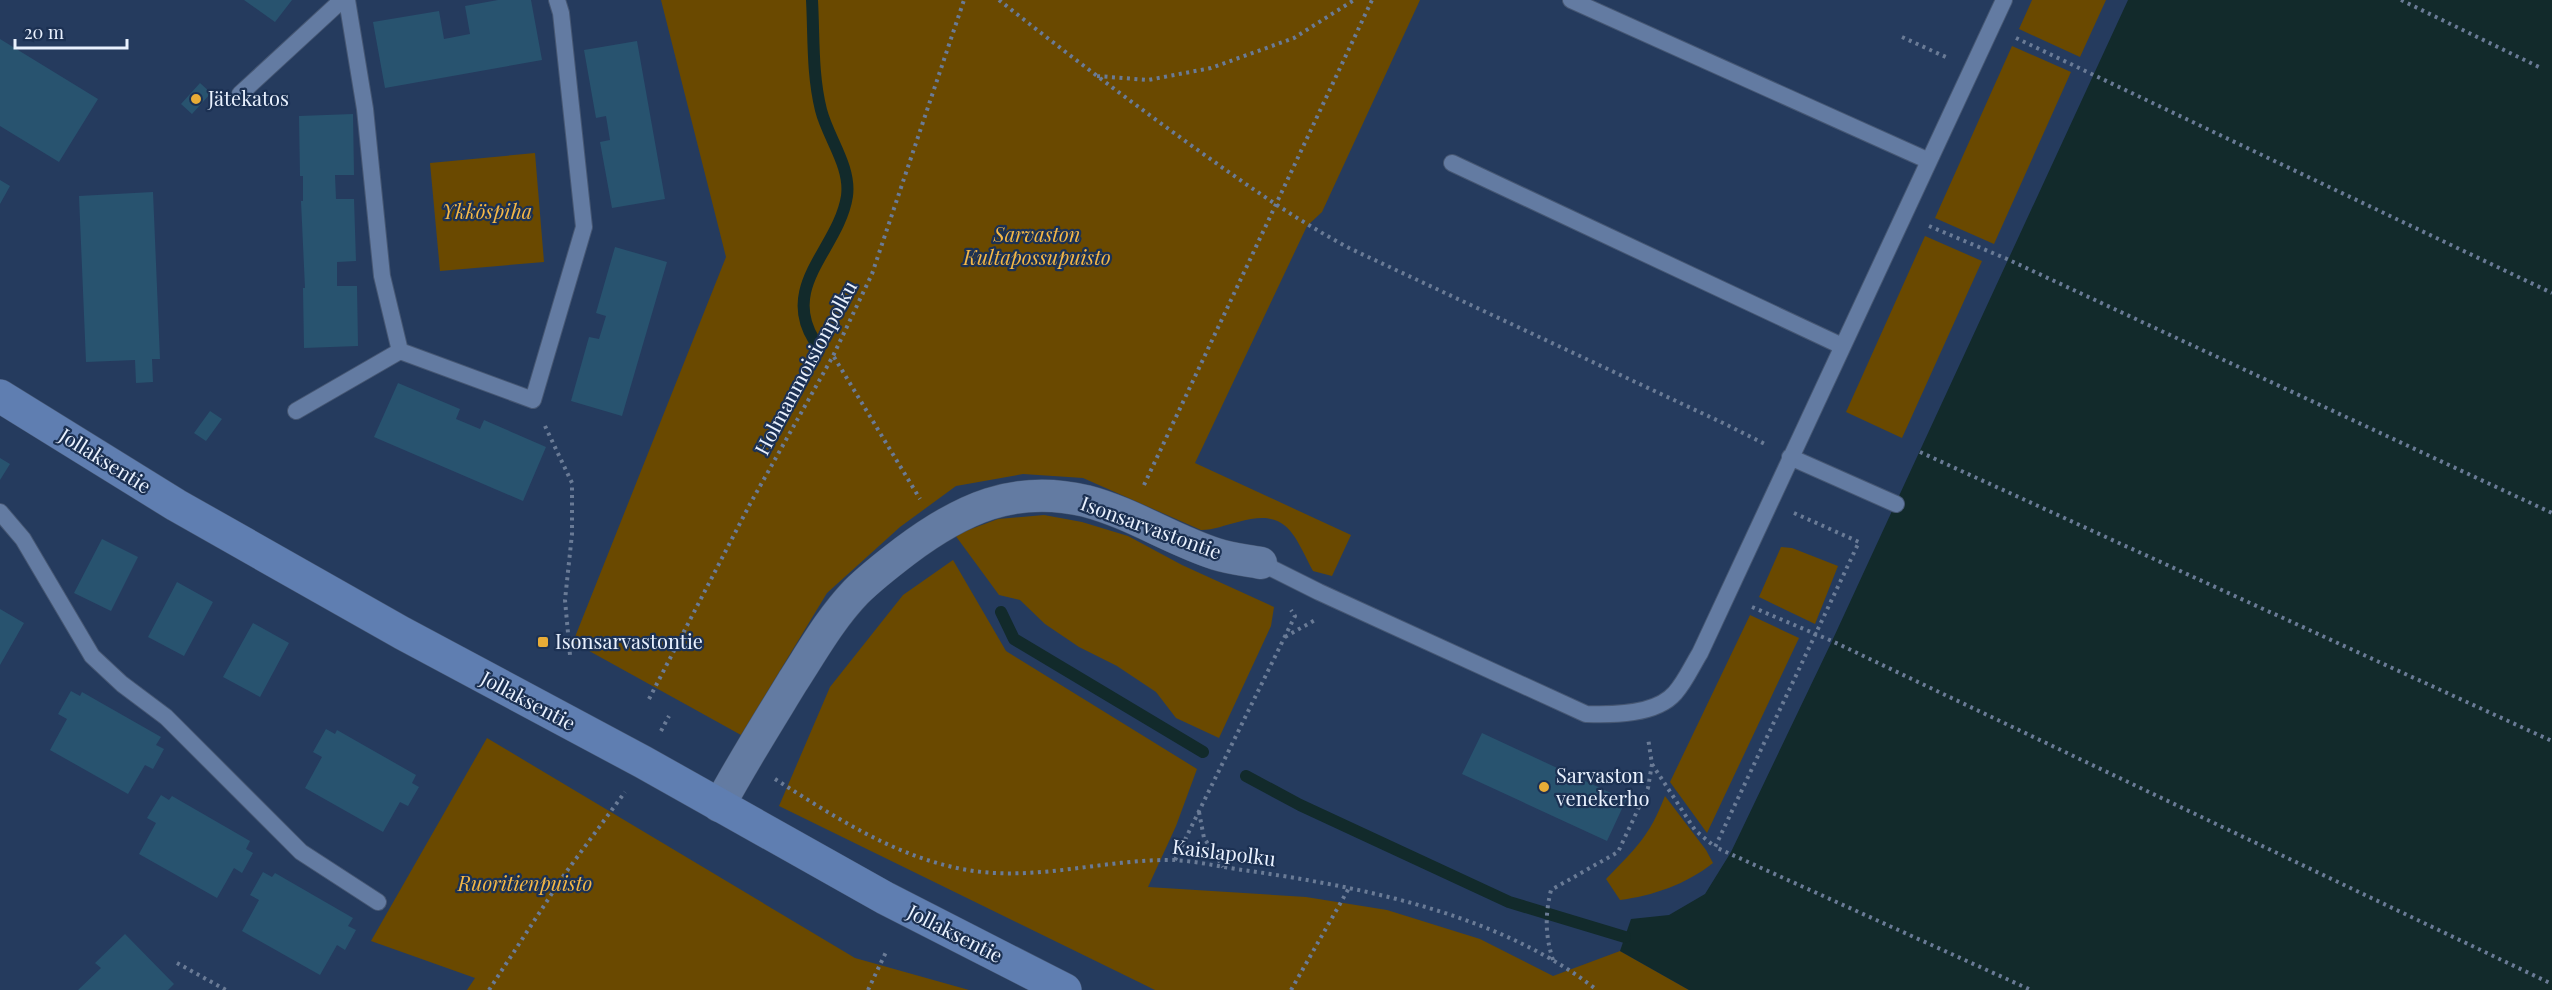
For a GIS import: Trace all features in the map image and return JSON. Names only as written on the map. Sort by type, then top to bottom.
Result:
[{"type":"main road","name":"Jollaksentie","points":[[0,396],[176,504],[392,627],[643,762],[885,898],[1065,990]]},
{"type":"street","name":"Isonsarvastontie","points":[[719,806],[745,759],[825,631],[856,592],[888,564],[937,527],[968,510],[999,500],[1025,496],[1055,496],[1086,501],[1129,516],[1217,554],[1261,563]]},
{"type":"lane","points":[[240,94],[344,0]]},
{"type":"lane","points":[[344,0],[365,109],[382,276],[400,351]]},
{"type":"lane","points":[[400,351],[533,400],[584,227],[561,13],[557,0]]},
{"type":"lane","points":[[1571,0],[1927,160]]},
{"type":"lane","points":[[1261,563],[1319,592],[1586,714],[1614,715],[1645,711],[1674,695],[1700,653],[1927,160],[2004,0]]},
{"type":"lane","points":[[1452,163],[1842,346]]},
{"type":"lane","points":[[296,411],[400,351]]},
{"type":"lane","points":[[1790,457],[1896,504]]},
{"type":"lane","points":[[0,512],[23,539],[92,656],[122,684],[166,717],[301,852],[378,902]]},
{"type":"path","name":"Holmanmoisionpolku","points":[[649,699],[750,504],[833,356],[872,274],[964,0]]},
{"type":"path","points":[[999,0],[1096,76],[1276,207],[1349,248],[1724,423],[1790,457]]},
{"type":"path","points":[[1096,76],[1148,80],[1211,68],[1294,38],[1354,0]]},
{"type":"path","points":[[1129,516],[1372,0]]},
{"type":"path","points":[[2401,0],[2541,68]]},
{"type":"path","points":[[1991,27],[2094,73],[2552,292]]},
{"type":"path","points":[[1902,37],[1971,69]]},
{"type":"path","points":[[1903,216],[2007,259],[2552,513]]},
{"type":"path","points":[[833,356],[937,527]]},
{"type":"path","points":[[533,400],[572,483],[572,534],[565,600],[570,655]]},
{"type":"path","points":[[1920,452],[2552,741]]},
{"type":"path","points":[[1715,847],[1859,542],[1769,502]]},
{"type":"path","points":[[1175,860],[1295,616],[1261,563]]},
{"type":"path","points":[[1726,595],[1843,646],[2552,984]]},
{"type":"path","points":[[1553,960],[1547,941],[1546,914],[1551,890],[1618,852],[1648,788],[1652,764],[1645,711]]},
{"type":"path","points":[[1652,764],[1695,830],[1715,847],[2031,990]]},
{"type":"path","name":"Kaislapolku","points":[[775,779],[834,817],[918,859],[963,870],[1009,874],[1126,862],[1175,860],[1349,888],[1403,900],[1483,927],[1569,968],[1597,990]]},
{"type":"path","points":[[489,990],[564,875],[625,792]]},
{"type":"path","points":[[1199,810],[1203,838],[1224,868]]},
{"type":"path","points":[[1292,990],[1349,888]]},
{"type":"path","points":[[868,990],[887,950]]},
{"type":"path","points":[[177,963],[226,990]]},
{"type":"green space","name":"Sarvaston Kultapossupuisto","points":[[661,0],[1420,0],[1322,212],[1307,226],[1195,463],[1351,535],[1332,576],[1313,571],[1293,535],[1278,521],[1268,518],[1254,519],[1201,530],[1083,478],[1023,474],[956,486],[900,527],[827,593],[741,735],[573,642],[726,257]]},
{"type":"green space","points":[[2032,0],[2106,0],[2080,57],[2019,29]]},
{"type":"green space","points":[[2012,46],[2071,72],[1994,244],[1935,218]]},
{"type":"green space","name":"Ykköspiha","points":[[535,153],[544,262],[440,271],[430,163]]},
{"type":"green space","points":[[1925,236],[1982,261],[1902,438],[1846,412]]},
{"type":"green space","points":[[1044,515],[1082,522],[1128,536],[1182,565],[1274,607],[1271,626],[1219,738],[1176,718],[1156,692],[1117,666],[1079,647],[1045,624],[1020,600],[999,595],[955,535],[998,519]]},
{"type":"green space","points":[[1781,547],[1792,548],[1838,566],[1815,624],[1759,597]]},
{"type":"green space","points":[[953,560],[1006,651],[1197,769],[1176,826],[1148,887],[1306,897],[1387,910],[1480,939],[1553,976],[1620,951],[1689,990],[1155,990],[779,806],[830,687],[903,595]]},
{"type":"green space","points":[[1750,615],[1799,638],[1707,833],[1670,782]]},
{"type":"green space","name":"Ruoritienpuisto","points":[[487,738],[855,958],[969,990],[467,990],[475,978],[371,941]]},
{"type":"green space","points":[[1665,796],[1706,850],[1713,863],[1669,888],[1620,900],[1606,879],[1641,841]]},
{"type":"shaded area","points":[[2128,0],[2552,0],[2552,990],[1689,990],[1620,951],[1631,919],[1669,915],[1705,894],[1731,852],[1832,641]]},
{"type":"building","points":[[244,0],[292,0],[275,22]]},
{"type":"building","points":[[498,0],[531,0],[542,60],[385,88],[373,22],[439,11],[444,39],[470,34],[465,6]]},
{"type":"building","points":[[0,39],[98,99],[59,162],[0,126]]},
{"type":"building","points":[[637,41],[665,199],[612,208],[600,142],[610,140],[606,116],[596,118],[584,50]]},
{"type":"building","name":"Jätekatos","points":[[200,83],[211,93],[192,114],[181,104]]},
{"type":"building","points":[[353,114],[354,175],[335,175],[336,199],[354,199],[356,261],[337,262],[337,286],[357,286],[358,346],[304,348],[303,288],[305,288],[301,201],[303,201],[303,176],[300,176],[299,116]]},
{"type":"building","points":[[0,180],[10,186],[0,204]]},
{"type":"building","points":[[153,192],[160,359],[152,359],[153,382],[136,383],[135,360],[86,362],[79,196]]},
{"type":"building","points":[[615,247],[667,262],[622,416],[571,401],[589,337],[599,339],[606,316],[596,313]]},
{"type":"building","points":[[398,383],[460,409],[456,419],[480,429],[484,420],[546,447],[523,501],[374,437]]},
{"type":"building","points":[[210,411],[222,419],[206,441],[194,433]]},
{"type":"building","points":[[0,458],[10,464],[0,480]]},
{"type":"building","points":[[102,539],[138,557],[111,611],[74,593]]},
{"type":"building","points":[[177,582],[213,602],[184,656],[148,637]]},
{"type":"building","points":[[0,609],[24,623],[0,665]]},
{"type":"building","points":[[253,623],[289,643],[260,697],[223,677]]},
{"type":"building","points":[[71,691],[80,696],[82,692],[161,737],[156,745],[164,749],[153,769],[145,765],[128,794],[50,750],[67,719],[58,714]]},
{"type":"building","points":[[326,729],[335,734],[337,730],[416,775],[412,783],[419,787],[408,806],[400,802],[383,832],[305,788],[322,757],[313,752]]},
{"type":"building","name":"Sarvaston venekerho","points":[[1482,733],[1626,800],[1607,841],[1462,774]]},
{"type":"building","points":[[161,795],[169,800],[172,796],[250,841],[246,849],[253,853],[242,873],[234,868],[217,898],[139,854],[156,823],[147,818]]},
{"type":"building","points":[[263,872],[272,877],[275,873],[353,918],[348,926],[356,930],[345,950],[337,945],[320,975],[242,931],[259,900],[250,895]]},
{"type":"building","points":[[125,934],[174,984],[168,990],[78,990],[101,968],[95,963]]},
{"type":"waterway","points":[[812,0],[818,96],[824,121],[846,174],[847,185],[847,196],[842,215],[807,284],[804,302],[805,320],[814,340]]},
{"type":"waterway","points":[[1001,612],[1014,639],[1203,752]]},
{"type":"waterway","points":[[1246,776],[1300,805],[1509,902],[1625,937]]},
{"type":"place","name":"Jätekatos","points":[[196,99]]},
{"type":"place","name":"Isonsarvastontie","points":[[543,642]]},
{"type":"place","name":"Sarvaston venekerho","points":[[1544,787]]}]
